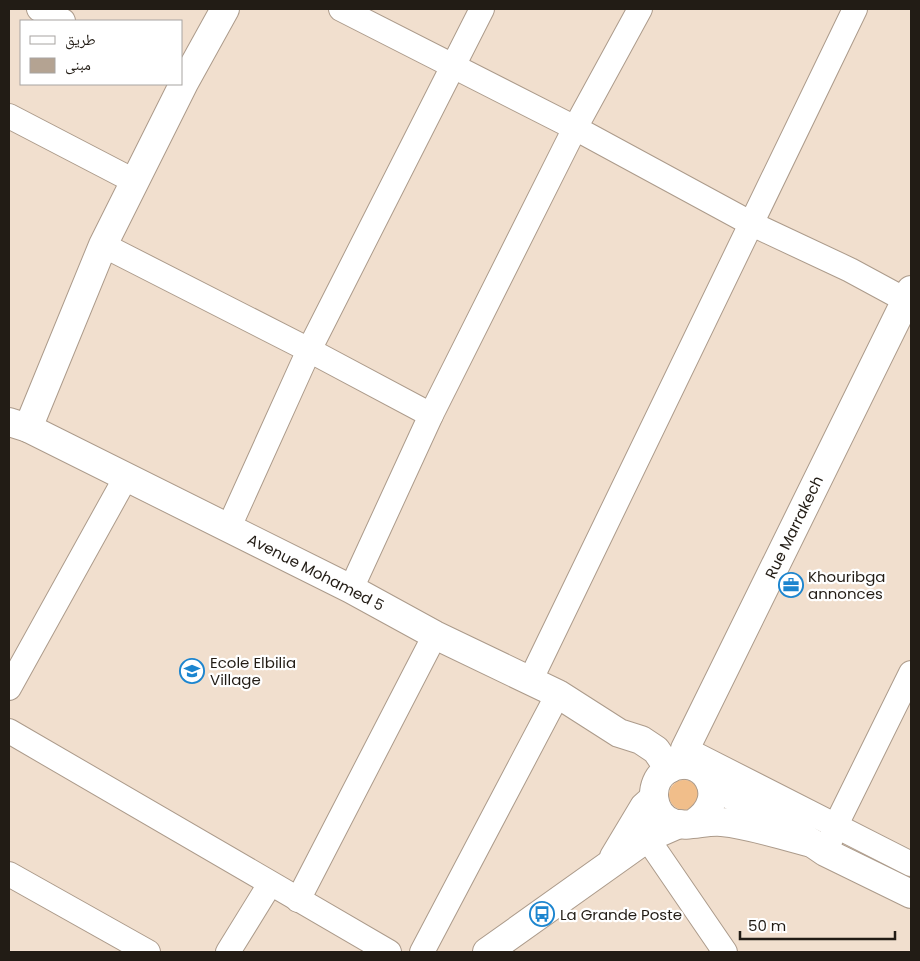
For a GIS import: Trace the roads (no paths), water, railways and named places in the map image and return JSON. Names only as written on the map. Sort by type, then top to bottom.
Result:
[{"type":"main road","points":[[18,425],[134,181],[183,83],[225,9]]},
{"type":"main road","name":"Rue Marrakech","points":[[607,866],[644,807],[669,773],[909,298]]},
{"type":"main road","name":"Avenue Mohamed 5","points":[[18,425],[229,527],[351,589],[435,635],[558,694],[619,733],[640,740],[656,750],[669,773],[659,812],[665,818],[687,824]]},
{"type":"main road","points":[[487,952],[647,838],[702,818],[712,802],[713,793],[711,784],[702,771],[695,768],[669,773]]},
{"type":"main road","points":[[711,784],[793,830],[819,848],[911,894]]},
{"type":"main road","points":[[687,824],[719,822],[744,824],[819,848]]},
{"type":"street","points":[[38,9],[61,20]]},
{"type":"street","points":[[341,9],[575,128],[752,224],[909,298]]},
{"type":"street","points":[[229,527],[309,350],[482,9]]},
{"type":"street","points":[[351,589],[431,415],[575,128],[640,9]]},
{"type":"street","points":[[530,680],[855,9]]},
{"type":"street","points":[[9,116],[134,181]]},
{"type":"street","points":[[103,245],[309,350],[431,415]]},
{"type":"street","points":[[9,688],[126,477]]},
{"type":"street","points":[[298,900],[435,635]]},
{"type":"street","points":[[819,848],[836,825],[911,673]]},
{"type":"street","points":[[422,952],[558,694]]},
{"type":"street","points":[[9,731],[389,952]]},
{"type":"street","points":[[669,773],[836,825],[911,864]]},
{"type":"street","points":[[647,838],[725,952]]},
{"type":"street","points":[[9,874],[148,952]]},
{"type":"street","points":[[228,952],[270,884]]},
{"type":"place","name":"Khouribga annonces","points":[[791,585]]},
{"type":"place","name":"Ecole Elbilia Village","points":[[192,671]]},
{"type":"place","name":"La Grande Poste","points":[[542,914]]}]
